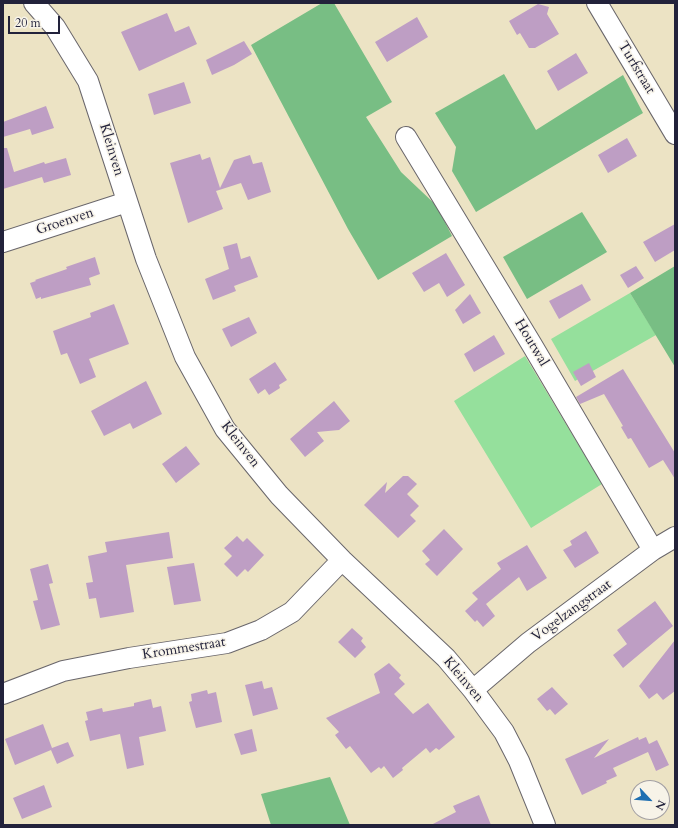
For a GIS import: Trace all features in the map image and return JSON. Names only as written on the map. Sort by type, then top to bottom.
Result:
[{"type":"street","name":"Kleinven","points":[[34,3],[55,27],[88,80],[146,259],[185,357],[225,429],[279,496],[342,560],[446,658],[473,690],[504,732],[519,761],[545,825]]},
{"type":"street","name":"Turfstraat","points":[[597,3],[675,134]]},
{"type":"street","name":"Houtwal","points":[[406,137],[532,345],[653,550]]},
{"type":"street","name":"Groenven","points":[[3,242],[127,202]]},
{"type":"street","name":"Vogelzangstraat","points":[[473,690],[528,643],[653,550],[675,537]]},
{"type":"street","name":"Krommestraat","points":[[3,694],[63,671],[128,658],[227,643],[254,633],[292,612],[342,560]]},
{"type":"green space","points":[[322,3],[334,3],[392,102],[366,117],[401,172],[437,206],[452,236],[378,280],[348,229],[251,45]]},
{"type":"green space","points":[[504,74],[536,130],[623,75],[643,113],[476,212],[452,171],[456,147],[435,113]]},
{"type":"green space","points":[[582,212],[607,252],[527,299],[503,257]]},
{"type":"green space","points":[[675,266],[675,367],[630,293]]},
{"type":"green space","points":[[630,293],[656,335],[575,381],[551,339]]},
{"type":"green space","points":[[525,356],[602,484],[531,528],[454,401]]},
{"type":"green space","points":[[330,777],[350,825],[271,825],[261,794]]},
{"type":"building","points":[[538,4],[549,7],[547,14],[559,34],[535,48],[529,48],[520,33],[517,35],[509,21]]},
{"type":"building","points":[[167,13],[175,32],[189,26],[197,44],[139,71],[121,32]]},
{"type":"building","points":[[417,17],[428,37],[387,62],[375,42]]},
{"type":"building","points":[[244,41],[252,54],[234,65],[212,75],[206,60]]},
{"type":"building","points":[[576,53],[588,73],[558,91],[547,71]]},
{"type":"building","points":[[184,82],[191,103],[154,115],[148,94]]},
{"type":"building","points":[[46,106],[54,128],[32,135],[30,129],[3,137],[3,122]]},
{"type":"building","points":[[627,138],[637,156],[608,173],[598,155]]},
{"type":"building","points":[[3,148],[7,148],[14,172],[44,162],[45,164],[66,158],[71,175],[44,183],[42,177],[3,189]]},
{"type":"building","points":[[200,154],[202,160],[210,157],[220,188],[234,160],[250,155],[253,164],[262,162],[271,192],[248,200],[241,183],[216,191],[223,209],[188,223],[170,163]]},
{"type":"building","points":[[675,224],[675,250],[655,262],[643,242]]},
{"type":"building","points":[[237,243],[241,259],[250,256],[258,277],[234,286],[236,291],[213,300],[205,279],[229,269],[223,247]]},
{"type":"building","points":[[446,253],[465,285],[447,297],[439,283],[424,292],[412,273]]},
{"type":"building","points":[[95,257],[100,274],[89,278],[91,285],[41,299],[41,297],[36,299],[30,283],[67,269],[66,267]]},
{"type":"building","points":[[636,266],[644,278],[628,288],[620,275]]},
{"type":"building","points":[[582,284],[591,300],[559,319],[549,301]]},
{"type":"building","points":[[470,294],[481,313],[463,324],[455,310]]},
{"type":"building","points":[[114,304],[129,344],[89,359],[96,377],[80,384],[67,353],[61,355],[53,331],[91,317],[90,313]]},
{"type":"building","points":[[249,317],[257,333],[231,347],[222,329]]},
{"type":"building","points":[[494,335],[505,354],[474,372],[464,354]]},
{"type":"building","points":[[275,362],[287,380],[279,385],[280,388],[269,395],[265,389],[258,394],[249,379]]},
{"type":"building","points":[[589,363],[596,377],[581,386],[573,372]]},
{"type":"building","points":[[623,369],[675,453],[675,479],[663,460],[649,468],[631,438],[628,439],[621,427],[623,426],[604,394],[580,404],[576,397]]},
{"type":"building","points":[[146,381],[162,414],[133,429],[130,423],[104,436],[91,411]]},
{"type":"building","points":[[334,401],[350,421],[339,430],[317,432],[324,441],[305,457],[290,439]]},
{"type":"building","points":[[186,446],[200,464],[176,483],[162,464]]},
{"type":"building","points":[[403,476],[408,476],[417,484],[407,494],[419,506],[410,515],[416,521],[398,538],[364,505],[387,482],[385,493]]},
{"type":"building","points":[[444,529],[463,549],[437,576],[425,564],[430,560],[422,551]]},
{"type":"building","points":[[586,531],[599,553],[575,568],[563,550],[572,545],[570,541]]},
{"type":"building","points":[[169,532],[173,558],[126,565],[134,612],[100,618],[96,598],[89,599],[86,583],[93,582],[88,556],[107,552],[105,542]]},
{"type":"building","points":[[237,536],[243,542],[247,538],[264,555],[248,572],[245,569],[237,577],[224,564],[232,556],[224,548]]},
{"type":"building","points":[[527,545],[547,578],[527,591],[519,577],[486,604],[495,616],[483,627],[477,620],[475,622],[465,611],[478,599],[472,593],[501,569],[497,563]]},
{"type":"building","points":[[194,563],[201,601],[174,605],[167,567]]},
{"type":"building","points":[[48,564],[53,583],[49,584],[60,625],[41,630],[33,601],[38,600],[30,569]]},
{"type":"building","points":[[655,601],[673,626],[623,668],[613,655],[627,644],[617,630]]},
{"type":"building","points":[[352,628],[363,638],[361,641],[366,647],[355,658],[338,642]]},
{"type":"building","points":[[675,640],[675,691],[663,700],[657,693],[649,699],[639,686]]},
{"type":"building","points":[[389,663],[401,675],[399,678],[405,684],[394,694],[413,714],[428,703],[455,737],[439,750],[436,748],[430,753],[426,748],[402,768],[403,770],[393,778],[384,766],[381,769],[379,767],[371,773],[350,746],[346,749],[335,735],[339,732],[326,718],[380,693],[374,674]]},
{"type":"building","points":[[262,681],[264,689],[272,687],[278,709],[253,716],[245,685]]},
{"type":"building","points":[[552,687],[568,704],[555,715],[550,709],[547,711],[537,699]]},
{"type":"building","points":[[207,690],[208,694],[216,692],[222,722],[196,728],[189,702],[192,701],[191,694]]},
{"type":"building","points":[[151,699],[153,708],[161,706],[166,731],[139,737],[144,765],[127,769],[120,734],[90,741],[85,721],[88,720],[86,712],[102,708],[103,712],[134,706],[134,703]]},
{"type":"building","points":[[43,724],[52,748],[68,742],[74,756],[57,764],[51,750],[15,765],[5,739]]},
{"type":"building","points":[[252,729],[257,751],[241,755],[234,734]]},
{"type":"building","points":[[638,737],[639,740],[646,737],[649,744],[657,740],[669,765],[656,771],[648,752],[613,768],[617,776],[606,781],[607,783],[582,795],[565,759],[609,739],[594,758]]},
{"type":"building","points":[[44,785],[52,807],[22,819],[13,798]]},
{"type":"building","points":[[479,795],[491,825],[431,825],[456,812],[453,806]]}]
